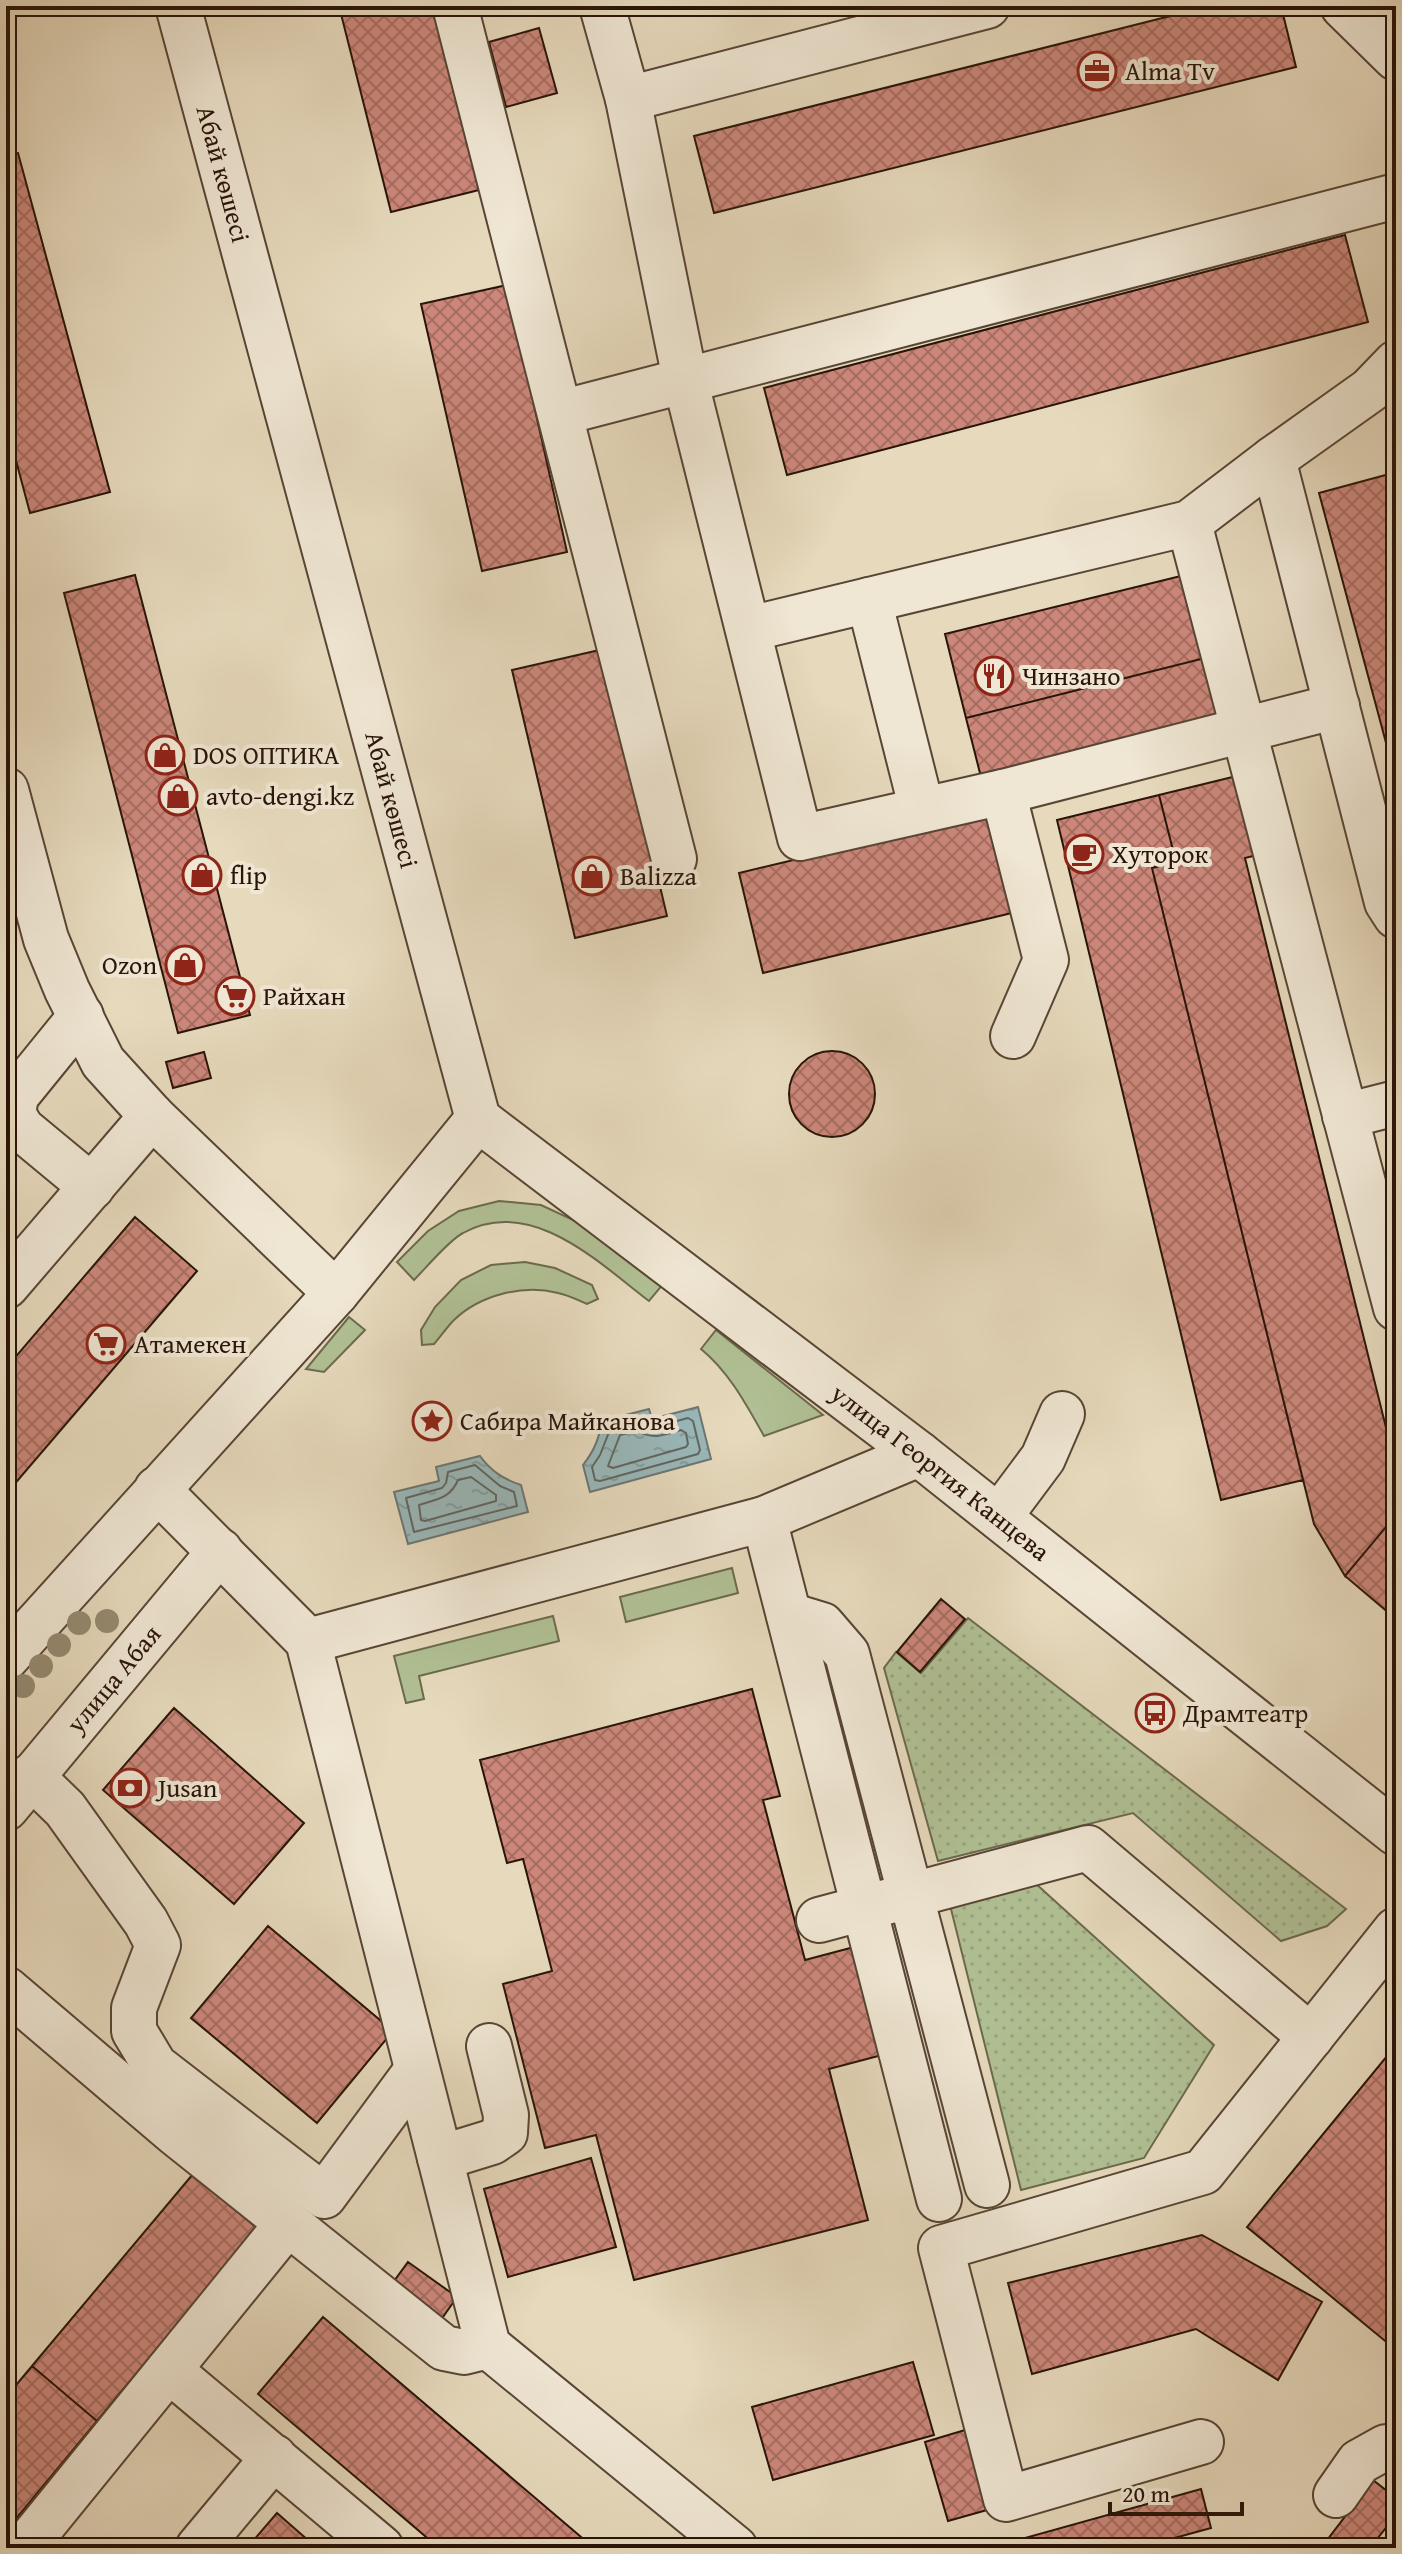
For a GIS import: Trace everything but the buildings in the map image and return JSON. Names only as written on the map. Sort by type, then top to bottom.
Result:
[{"type":"street","name":"Абай көшесі","points":[[178,6],[478,1119]]},
{"type":"street","points":[[455,6],[674,859]]},
{"type":"street","points":[[602,6],[628,99],[685,379],[800,838],[1003,792],[1337,706]]},
{"type":"street","points":[[628,99],[987,6]]},
{"type":"street","points":[[1343,6],[1396,58]]},
{"type":"street","points":[[560,413],[1396,196]]},
{"type":"street","points":[[749,629],[1189,523],[1370,390],[1396,363]]},
{"type":"street","points":[[1273,459],[1387,902],[1396,916]]},
{"type":"street","points":[[1189,523],[1396,1308]]},
{"type":"street","points":[[869,600],[922,810]]},
{"type":"street","points":[[1003,792],[1046,960],[1013,1036]]},
{"type":"street","points":[[9,819],[46,939],[103,1062],[152,1116],[336,1293]]},
{"type":"street","points":[[81,1016],[16,1096],[10,1117],[92,1187]]},
{"type":"street","points":[[1345,1116],[1396,1103]]},
{"type":"street","points":[[6,1286],[152,1116]]},
{"type":"street","points":[[6,1658],[336,1293],[478,1119]]},
{"type":"street","name":"улица Георгия Канцева","points":[[478,1119],[919,1454],[1396,1833]]},
{"type":"street","points":[[999,1517],[1043,1458],[1062,1414]]},
{"type":"street","points":[[308,1641],[764,1519],[919,1454]]},
{"type":"street","points":[[157,1489],[308,1641],[488,2346],[735,2548]]},
{"type":"street","points":[[764,1519],[939,2199]]},
{"type":"street","name":"улица Абая","points":[[18,1792],[220,1551]]},
{"type":"street","points":[[789,1615],[822,1625],[847,1654],[987,2185]]},
{"type":"street","points":[[18,1792],[65,1809],[146,1922],[158,1945],[134,2008],[134,2031],[155,2066],[324,2196],[417,2070]]},
{"type":"street","points":[[819,1920],[1088,1848],[1311,2037]]},
{"type":"street","points":[[1201,2442],[1006,2499],[941,2248],[1203,2172],[1396,1930]]},
{"type":"street","points":[[6,1989],[174,2132],[444,2348],[464,2352],[488,2346]]},
{"type":"street","points":[[440,2158],[492,2142],[505,2133],[506,2115],[489,2046]]},
{"type":"street","points":[[24,2548],[288,2223]]},
{"type":"street","points":[[169,2370],[381,2548]]},
{"type":"street","points":[[1336,2495],[1359,2462],[1386,2447],[1396,2449]]},
{"type":"street","points":[[198,2548],[274,2457]]},
{"type":"green space","points":[[499,1201],[541,1205],[597,1231],[664,1283],[649,1301],[563,1238],[514,1222],[488,1223],[463,1233],[414,1280],[397,1262],[428,1231],[459,1211]]},
{"type":"green space","points":[[525,1262],[555,1268],[592,1285],[598,1299],[587,1304],[545,1291],[503,1294],[464,1311],[434,1344],[422,1345],[421,1330],[435,1307],[461,1280],[491,1265]]},
{"type":"green space","points":[[349,1317],[365,1330],[324,1372],[306,1369]]},
{"type":"green space","points":[[716,1330],[823,1415],[764,1436],[744,1400],[701,1349]]},
{"type":"green space","points":[[732,1568],[738,1593],[626,1622],[620,1597]]},
{"type":"green space","points":[[553,1616],[559,1641],[419,1676],[424,1699],[406,1703],[394,1656]]},
{"type":"green space","points":[[968,1618],[1346,1909],[1327,1926],[1281,1941],[1133,1813],[938,1861],[884,1668],[896,1652],[921,1673]]},
{"type":"green space","points":[[1035,1883],[1214,2045],[1144,2158],[1021,2190],[950,1905]]},
{"type":"water","points":[[698,1407],[711,1459],[590,1492],[583,1465],[596,1444],[602,1421],[649,1409],[652,1419]]},
{"type":"water","points":[[480,1456],[498,1474],[521,1485],[528,1512],[408,1544],[394,1492],[439,1481],[436,1467]]},
{"type":"place","name":"Alma Tv","points":[[1097,71]]},
{"type":"place","name":"Чинзано","points":[[994,676]]},
{"type":"place","name":"DOS ОПТИКА","points":[[165,755]]},
{"type":"place","name":"avto-dengi.kz","points":[[178,796]]},
{"type":"place","name":"Хуторок","points":[[1084,854]]},
{"type":"place","name":"flip","points":[[202,875]]},
{"type":"place","name":"Balizza","points":[[592,876]]},
{"type":"place","name":"Ozon","points":[[185,965]]},
{"type":"place","name":"Райхан","points":[[235,996]]},
{"type":"place","name":"Атамекен","points":[[106,1344]]},
{"type":"place","name":"Сабира Майканова","points":[[432,1421]]},
{"type":"place","name":"Драмтеатр","points":[[1155,1713]]},
{"type":"place","name":"Jusan","points":[[130,1788]]}]
